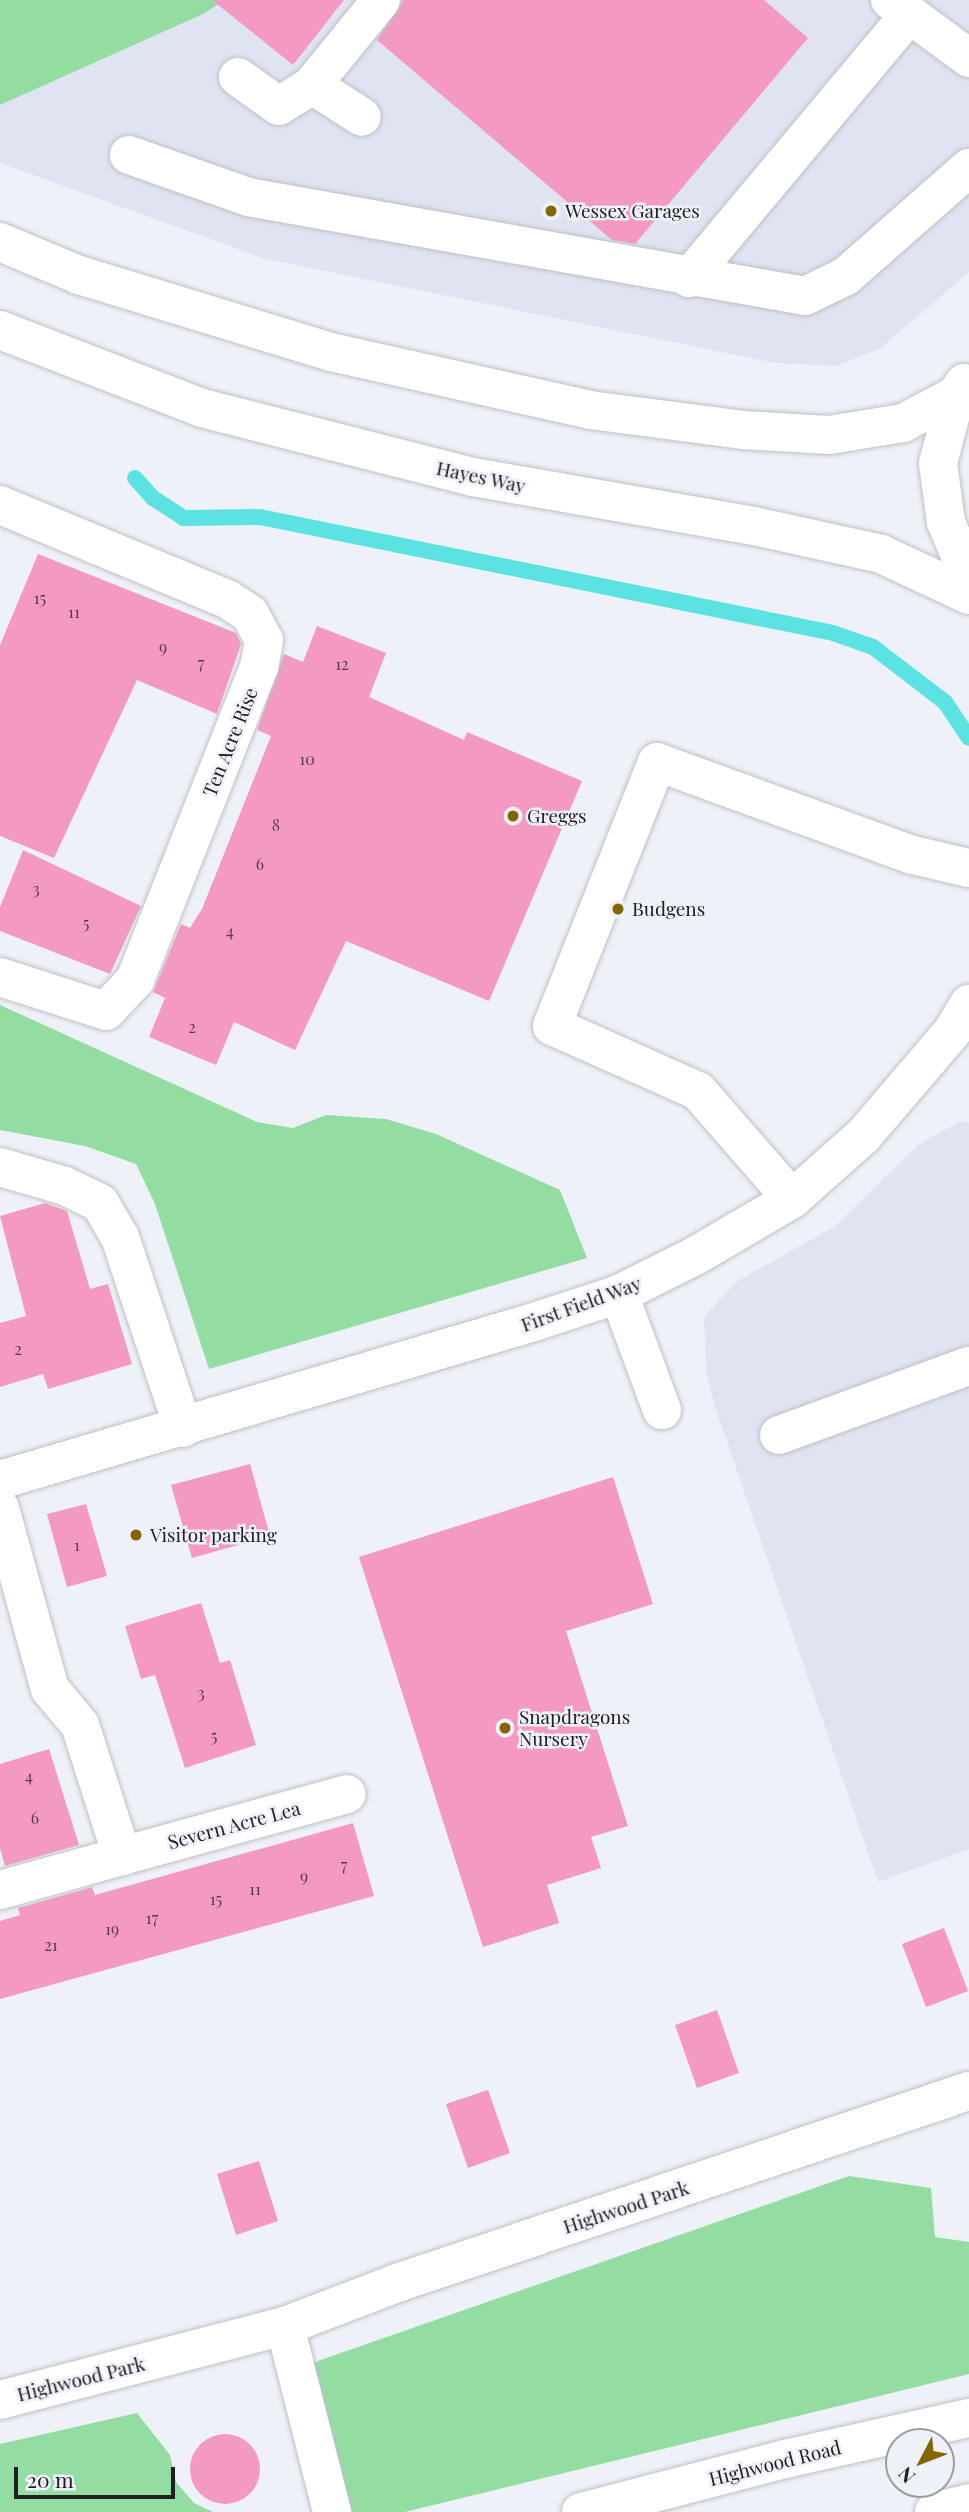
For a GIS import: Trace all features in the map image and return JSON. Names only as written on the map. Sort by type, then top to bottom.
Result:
[{"type":"street","points":[[238,77],[279,106],[312,85],[381,0]]},
{"type":"street","points":[[689,278],[899,7],[969,58]]},
{"type":"street","points":[[312,85],[362,117]]},
{"type":"street","points":[[129,155],[248,197],[689,278],[804,296],[824,290],[846,276],[969,168]]},
{"type":"street","points":[[0,242],[79,275],[331,352],[590,410],[743,430],[830,435],[903,423],[962,386]]},
{"type":"street","name":"Hayes Way","points":[[0,330],[202,408],[473,477],[754,526],[881,554],[969,595]]},
{"type":"street","points":[[962,386],[938,463],[946,523],[969,577]]},
{"type":"street","name":"Ten Acre Rise","points":[[0,505],[227,599],[250,614],[264,640],[259,667],[135,980],[106,1011],[0,977]]},
{"type":"street","points":[[792,1199],[698,1091],[552,1026],[657,762],[913,855],[969,868]]},
{"type":"street","name":"First Field Way","points":[[0,1480],[183,1428],[619,1294],[740,1233],[792,1199],[864,1135],[963,1026]]},
{"type":"street","points":[[0,1167],[65,1186],[100,1203],[120,1237],[183,1428]]},
{"type":"street","points":[[619,1294],[662,1410]]},
{"type":"street","points":[[779,1435],[969,1366]]},
{"type":"street","points":[[0,1508],[50,1689],[80,1725],[122,1856]]},
{"type":"street","name":"Severn Acre Lea","points":[[0,1890],[347,1794]]},
{"type":"street","name":"Highwood Park","points":[[0,2400],[285,2326],[397,2283],[969,2091]]},
{"type":"street","points":[[285,2326],[332,2512]]},
{"type":"street","name":"Highwood Road","points":[[581,2512],[785,2459],[969,2418]]},
{"type":"street","points":[[934,2512],[969,2503]]},
{"type":"shaded area","name":"Wessex Garages","points":[[225,0],[969,0],[969,272],[881,348],[836,366],[775,363],[266,259],[0,163],[0,105],[203,14]]},
{"type":"shaded area","points":[[961,1121],[969,1123],[969,1849],[878,1882],[714,1404],[706,1372],[704,1317],[736,1282],[835,1226],[919,1144]]},
{"type":"green space","points":[[0,0],[225,0],[203,14],[0,105]]},
{"type":"green space","points":[[0,1005],[257,1122],[293,1128],[326,1115],[386,1119],[436,1134],[560,1190],[587,1258],[209,1369],[155,1204],[136,1164],[85,1146],[0,1130]]},
{"type":"green space","points":[[849,2176],[931,2188],[935,2237],[969,2242],[969,2374],[405,2512],[332,2512],[295,2369]]},
{"type":"green space","points":[[137,2413],[170,2455],[176,2482],[194,2503],[213,2512],[0,2512],[0,2444]]},
{"type":"building","points":[[212,0],[344,0],[293,65]]},
{"type":"building","points":[[403,0],[764,0],[808,38],[635,244],[612,240],[377,40]]},
{"type":"building","points":[[38,554],[236,633],[241,644],[217,714],[137,680],[54,858],[0,836],[0,645]]},
{"type":"building","points":[[317,626],[386,653],[369,697],[464,740],[467,732],[582,781],[489,1001],[346,941],[295,1050],[234,1022],[216,1065],[149,1037],[165,998],[153,992],[181,924],[190,928],[202,909],[271,736],[257,730],[284,654],[303,662]]},
{"type":"building","points":[[23,850],[141,906],[110,974],[0,931],[0,907]]},
{"type":"building","points":[[45,1203],[67,1211],[90,1289],[108,1284],[132,1364],[48,1389],[43,1374],[0,1387],[0,1323],[26,1316],[0,1216]]},
{"type":"building","points":[[250,1464],[270,1536],[192,1558],[171,1485]]},
{"type":"building","name":"Snapdragons Nursery","points":[[613,1477],[653,1604],[566,1631],[628,1826],[591,1837],[601,1868],[547,1885],[559,1923],[483,1947],[359,1557]]},
{"type":"building","points":[[86,1504],[107,1576],[67,1587],[47,1514]]},
{"type":"building","points":[[201,1603],[220,1663],[230,1660],[256,1745],[185,1768],[155,1675],[141,1679],[125,1626]]},
{"type":"building","points":[[49,1749],[79,1845],[5,1866],[0,1848],[0,1764]]},
{"type":"building","points":[[353,1823],[374,1896],[0,1999],[0,1921],[20,1915],[18,1908],[92,1887],[95,1895]]},
{"type":"building","points":[[944,1928],[968,1991],[926,2007],[902,1944]]},
{"type":"building","points":[[717,2010],[739,2073],[697,2088],[675,2025]]},
{"type":"building","points":[[488,2090],[510,2153],[468,2168],[446,2104]]},
{"type":"building","points":[[259,2161],[278,2221],[236,2235],[217,2174]]},
{"type":"building","points":[[232,2434],[245,2440],[254,2449],[258,2455],[258,2483],[250,2494],[239,2502],[218,2504],[200,2494],[192,2483],[190,2462],[200,2444],[211,2436]]},
{"type":"waterway","points":[[135,478],[153,498],[184,518],[260,517],[833,633],[873,647],[945,702],[969,738]]},
{"type":"place","name":"Wessex Garages","points":[[551,211]]},
{"type":"place","name":"Greggs","points":[[513,816]]},
{"type":"place","name":"Budgens","points":[[618,909]]},
{"type":"place","name":"Visitor parking","points":[[136,1535]]},
{"type":"place","name":"Snapdragons Nursery","points":[[505,1728]]}]
